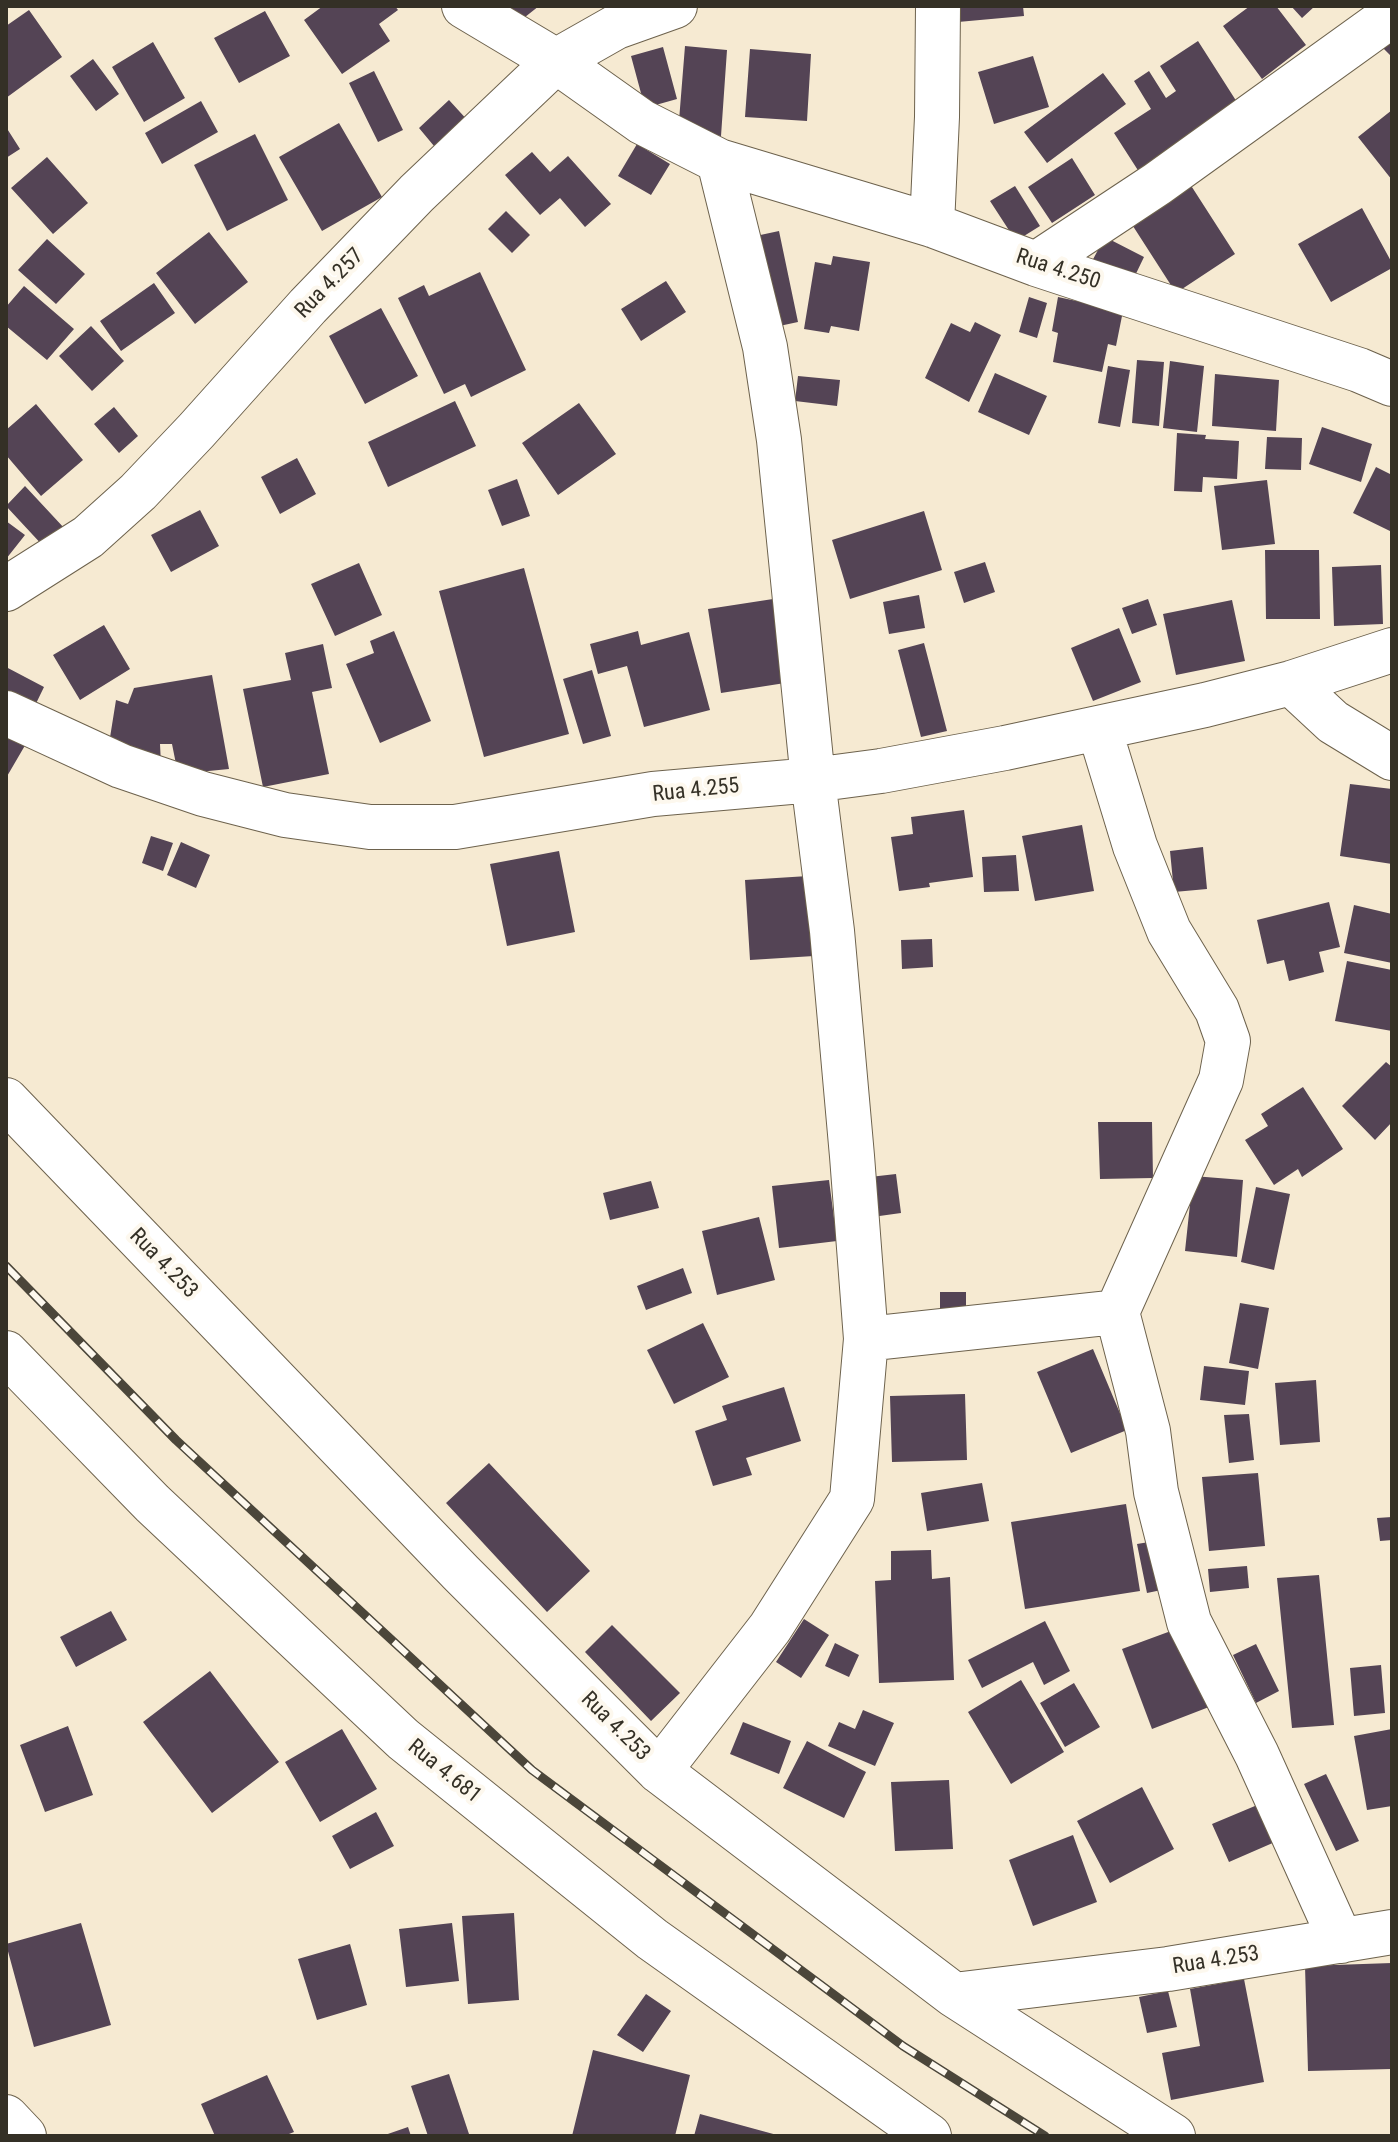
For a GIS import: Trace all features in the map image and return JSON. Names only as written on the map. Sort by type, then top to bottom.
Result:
[{"type":"street","name":"Rua 4.250","points":[[464,6],[556,61],[642,122],[719,161],[932,225],[1036,264],[1381,368]]},
{"type":"street","name":"Rua 4.257","points":[[6,589],[88,537],[138,492],[384,227],[556,61],[616,27],[675,6]]},
{"type":"street","points":[[932,225],[938,6]]},
{"type":"street","points":[[1036,264],[1157,184],[1392,15]]},
{"type":"street","points":[[659,1771],[770,1628],[852,1499],[866,1339],[832,931],[813,780],[779,440],[765,347],[719,161]]},
{"type":"street","name":"Rua 4.255","points":[[6,713],[121,766],[203,794],[285,815],[370,827],[455,827],[653,794],[881,771],[1099,728],[1291,683],[1392,650]]},
{"type":"street","points":[[1291,683],[1333,722],[1392,758]]},
{"type":"street","points":[[1099,728],[1135,846],[1169,931],[1217,1010],[1228,1041],[1221,1080],[1117,1312],[1148,1431],[1156,1492],[1189,1622],[1257,1755],[1341,1941]]},
{"type":"street","name":"Rua 4.253","points":[[6,1100],[451,1563],[659,1771],[954,1995],[1168,1969],[1392,1932]]},
{"type":"street","points":[[866,1339],[1117,1312]]},
{"type":"street","name":"Rua 4.681","points":[[6,1353],[152,1503],[403,1739],[652,1939],[929,2136]]},
{"type":"street","points":[[954,1995],[1173,2136]]},
{"type":"street","points":[[6,2117],[24,2136]]},
{"type":"building","points":[[323,6],[395,6],[398,10],[379,24],[390,41],[342,74],[304,20]]},
{"type":"building","points":[[507,6],[539,6],[520,21]]},
{"type":"building","points":[[956,6],[1023,6],[1024,16],[958,22]]},
{"type":"building","points":[[1250,6],[1276,6],[1306,45],[1262,79],[1223,26]]},
{"type":"building","points":[[1291,6],[1315,6],[1302,18]]},
{"type":"building","points":[[29,10],[62,57],[6,98],[6,26]]},
{"type":"building","points":[[265,11],[290,56],[239,83],[214,38]]},
{"type":"building","points":[[1392,40],[1392,57],[1383,48]]},
{"type":"building","points":[[1198,41],[1242,110],[1141,175],[1114,133],[1151,109],[1134,81],[1149,71],[1166,98],[1176,91],[1160,66]]},
{"type":"building","points":[[153,42],[185,98],[144,122],[112,67]]},
{"type":"building","points":[[685,46],[727,50],[721,136],[678,133]]},
{"type":"building","points":[[663,47],[677,99],[645,108],[631,56]]},
{"type":"building","points":[[750,49],[811,54],[807,121],[745,117]]},
{"type":"building","points":[[1033,56],[1049,107],[994,124],[978,72]]},
{"type":"building","points":[[93,59],[119,94],[96,111],[70,76]]},
{"type":"building","points":[[374,71],[403,130],[378,142],[349,83]]},
{"type":"building","points":[[1103,73],[1126,104],[1047,163],[1024,132]]},
{"type":"building","points":[[449,100],[470,123],[439,152],[419,128]]},
{"type":"building","points":[[201,101],[218,132],[162,164],[145,133]]},
{"type":"building","points":[[1392,110],[1392,180],[1358,137]]},
{"type":"building","points":[[339,123],[382,197],[322,231],[279,157]]},
{"type":"building","points":[[6,127],[20,149],[6,158]]},
{"type":"building","points":[[255,134],[288,200],[227,231],[194,165]]},
{"type":"building","points":[[637,144],[670,164],[651,195],[618,176]]},
{"type":"building","points":[[532,152],[550,172],[568,156],[611,204],[585,227],[560,198],[540,215],[505,175]]},
{"type":"building","points":[[47,157],[88,203],[53,234],[11,188]]},
{"type":"building","points":[[1072,158],[1095,195],[1052,223],[1028,187]]},
{"type":"building","points":[[1190,184],[1235,254],[1176,293],[1131,223]]},
{"type":"building","points":[[1015,186],[1040,226],[1016,241],[990,201]]},
{"type":"building","points":[[1362,208],[1392,268],[1331,302],[1298,244]]},
{"type":"building","points":[[506,211],[530,235],[512,253],[488,229]]},
{"type":"building","points":[[779,231],[798,322],[770,328],[751,237]]},
{"type":"building","points":[[209,232],[248,282],[195,324],[156,273]]},
{"type":"building","points":[[1105,237],[1144,257],[1131,284],[1091,263]]},
{"type":"building","points":[[47,239],[85,274],[56,304],[18,270]]},
{"type":"building","points":[[833,256],[870,262],[859,331],[831,326],[829,333],[804,329],[815,262],[831,265]]},
{"type":"building","points":[[480,272],[526,370],[471,397],[465,384],[444,394],[398,298],[424,285],[429,296]]},
{"type":"building","points":[[666,281],[686,312],[641,341],[621,309]]},
{"type":"building","points":[[154,283],[175,313],[121,351],[100,321]]},
{"type":"building","points":[[24,286],[74,329],[47,360],[6,326],[6,307]]},
{"type":"building","points":[[1029,297],[1047,303],[1037,338],[1019,332]]},
{"type":"building","points":[[1058,297],[1123,311],[1116,346],[1108,344],[1102,372],[1053,362],[1058,333],[1052,331]]},
{"type":"building","points":[[381,308],[418,376],[365,404],[329,336]]},
{"type":"building","points":[[975,322],[1001,335],[969,402],[925,378],[951,323],[970,332]]},
{"type":"building","points":[[91,326],[124,361],[92,391],[59,356]]},
{"type":"building","points":[[1137,360],[1164,362],[1159,426],[1132,423]]},
{"type":"building","points":[[1170,361],[1204,366],[1197,432],[1163,428]]},
{"type":"building","points":[[1108,366],[1130,370],[1120,427],[1098,423]]},
{"type":"building","points":[[995,373],[1047,396],[1029,435],[978,412]]},
{"type":"building","points":[[1215,374],[1279,380],[1276,431],[1212,426]]},
{"type":"building","points":[[798,376],[840,380],[837,406],[795,401]]},
{"type":"building","points":[[455,401],[476,446],[388,487],[368,442]]},
{"type":"building","points":[[579,403],[616,454],[558,495],[522,443]]},
{"type":"building","points":[[36,404],[83,460],[41,496],[6,455],[6,430]]},
{"type":"building","points":[[114,407],[138,436],[119,453],[94,424]]},
{"type":"building","points":[[1322,427],[1372,444],[1361,482],[1309,464]]},
{"type":"building","points":[[1177,433],[1239,441],[1237,479],[1203,477],[1202,492],[1174,491]]},
{"type":"building","points":[[1267,437],[1302,438],[1301,470],[1265,469]]},
{"type":"building","points":[[297,458],[316,494],[280,514],[261,477]]},
{"type":"building","points":[[1376,467],[1392,475],[1392,532],[1353,513]]},
{"type":"building","points":[[517,479],[530,516],[502,526],[488,490]]},
{"type":"building","points":[[1267,480],[1275,544],[1222,550],[1214,486]]},
{"type":"building","points":[[25,486],[65,529],[45,548],[6,506]]},
{"type":"building","points":[[200,510],[219,546],[171,572],[151,535]]},
{"type":"building","points":[[924,511],[942,570],[850,599],[832,540]]},
{"type":"building","points":[[6,521],[25,535],[6,559]]},
{"type":"building","points":[[1265,550],[1319,550],[1320,619],[1266,619]]},
{"type":"building","points":[[985,562],[995,592],[964,603],[954,572]]},
{"type":"building","points":[[359,563],[382,615],[335,636],[311,584]]},
{"type":"building","points":[[1381,565],[1383,624],[1334,626],[1332,567]]},
{"type":"building","points":[[524,568],[569,734],[484,757],[439,591]]},
{"type":"building","points":[[919,595],[925,628],[889,634],[883,602]]},
{"type":"building","points":[[773,599],[785,683],[721,693],[708,609]]},
{"type":"building","points":[[1148,599],[1157,625],[1132,634],[1122,608]]},
{"type":"building","points":[[1232,600],[1245,661],[1176,675],[1163,614]]},
{"type":"building","points":[[104,625],[130,669],[80,700],[53,655]]},
{"type":"building","points":[[1119,628],[1141,682],[1093,701],[1071,648]]},
{"type":"building","points":[[394,631],[431,721],[380,743],[346,664],[374,653],[370,641]]},
{"type":"building","points":[[638,631],[641,645],[689,632],[710,710],[644,727],[627,666],[598,674],[590,644]]},
{"type":"building","points":[[924,643],[947,731],[921,737],[898,650]]},
{"type":"building","points":[[323,644],[332,688],[312,692],[329,774],[263,787],[243,689],[291,680],[285,653]]},
{"type":"building","points":[[6,667],[44,687],[29,718],[6,707]]},
{"type":"building","points":[[592,670],[611,736],[583,744],[563,679]]},
{"type":"building","points":[[212,675],[229,769],[178,774],[172,744],[160,744],[161,764],[108,750],[116,700],[128,704],[134,688]]},
{"type":"building","points":[[6,732],[27,742],[6,778]]},
{"type":"building","points":[[1350,784],[1392,789],[1392,864],[1340,856]]},
{"type":"building","points":[[964,810],[973,877],[899,891],[891,837],[913,834],[911,817]]},
{"type":"building","points":[[1082,825],[1094,891],[1035,901],[1022,836]]},
{"type":"building","points":[[151,836],[173,843],[163,871],[142,863]]},
{"type":"building","points":[[181,842],[210,855],[196,888],[167,875]]},
{"type":"building","points":[[1203,847],[1207,889],[1174,892],[1170,851]]},
{"type":"building","points":[[559,851],[575,932],[507,946],[490,864]]},
{"type":"building","points":[[1016,855],[1019,891],[984,892],[982,857]]},
{"type":"building","points":[[808,876],[814,956],[750,960],[745,880]]},
{"type":"building","points":[[1329,902],[1340,947],[1319,952],[1324,972],[1289,981],[1284,960],[1267,964],[1257,920]]},
{"type":"building","points":[[1354,905],[1392,914],[1392,963],[1344,953]]},
{"type":"building","points":[[932,939],[933,967],[902,969],[901,940]]},
{"type":"building","points":[[1347,961],[1392,970],[1392,1031],[1335,1021]]},
{"type":"building","points":[[1386,1062],[1392,1067],[1392,1122],[1375,1140],[1342,1106]]},
{"type":"building","points":[[1303,1087],[1343,1149],[1302,1177],[1298,1169],[1274,1185],[1245,1140],[1268,1126],[1261,1114]]},
{"type":"building","points":[[1098,1122],[1152,1122],[1153,1178],[1100,1179]]},
{"type":"building","points":[[896,1174],[901,1213],[865,1218],[861,1178]]},
{"type":"building","points":[[1193,1176],[1243,1180],[1237,1257],[1185,1251]]},
{"type":"building","points":[[829,1180],[837,1241],[779,1248],[772,1186]]},
{"type":"building","points":[[651,1181],[659,1208],[610,1220],[603,1193]]},
{"type":"building","points":[[1256,1187],[1290,1194],[1274,1270],[1241,1262]]},
{"type":"building","points":[[759,1217],[775,1280],[717,1295],[702,1231]]},
{"type":"building","points":[[683,1268],[692,1293],[646,1310],[637,1286]]},
{"type":"building","points":[[940,1292],[966,1292],[966,1318],[940,1319]]},
{"type":"building","points":[[1240,1303],[1269,1308],[1258,1369],[1229,1363]]},
{"type":"building","points":[[703,1323],[729,1377],[674,1404],[647,1350]]},
{"type":"building","points":[[1093,1349],[1127,1430],[1071,1453],[1037,1372]]},
{"type":"building","points":[[1204,1366],[1249,1371],[1245,1405],[1200,1400]]},
{"type":"building","points":[[1316,1380],[1320,1442],[1280,1445],[1275,1383]]},
{"type":"building","points":[[784,1387],[801,1441],[746,1458],[752,1475],[713,1486],[695,1431],[727,1420],[722,1406]]},
{"type":"building","points":[[965,1394],[967,1460],[892,1462],[890,1396]]},
{"type":"building","points":[[1249,1414],[1254,1460],[1229,1463],[1224,1415]]},
{"type":"building","points":[[489,1463],[590,1571],[547,1612],[446,1503]]},
{"type":"building","points":[[1258,1473],[1265,1546],[1209,1551],[1202,1477]]},
{"type":"building","points":[[982,1483],[989,1521],[927,1531],[921,1493]]},
{"type":"building","points":[[1126,1504],[1140,1591],[1025,1609],[1011,1522]]},
{"type":"building","points":[[1392,1517],[1392,1540],[1380,1541],[1377,1518]]},
{"type":"building","points":[[1167,1539],[1176,1587],[1147,1593],[1137,1544]]},
{"type":"building","points":[[931,1550],[932,1579],[950,1577],[954,1680],[879,1683],[875,1581],[891,1580],[891,1551]]},
{"type":"building","points":[[1247,1566],[1249,1588],[1210,1592],[1208,1569]]},
{"type":"building","points":[[1319,1575],[1334,1725],[1292,1728],[1277,1578]]},
{"type":"building","points":[[111,1611],[127,1640],[76,1667],[60,1637]]},
{"type":"building","points":[[804,1619],[829,1635],[801,1678],[776,1662]]},
{"type":"building","points":[[1045,1621],[1070,1671],[1044,1685],[1033,1662],[982,1688],[968,1660]]},
{"type":"building","points":[[612,1625],[680,1693],[651,1721],[585,1652]]},
{"type":"building","points":[[1179,1628],[1209,1707],[1152,1729],[1122,1649]]},
{"type":"building","points":[[835,1643],[859,1655],[849,1677],[825,1666]]},
{"type":"building","points":[[1256,1644],[1279,1691],[1256,1703],[1233,1655]]},
{"type":"building","points":[[1381,1665],[1385,1713],[1354,1716],[1350,1668]]},
{"type":"building","points":[[210,1671],[279,1762],[212,1813],[143,1722]]},
{"type":"building","points":[[1021,1680],[1064,1752],[1011,1784],[968,1712]]},
{"type":"building","points":[[1074,1683],[1100,1727],[1065,1747],[1040,1703]]},
{"type":"building","points":[[863,1710],[894,1723],[875,1766],[828,1746],[839,1722],[855,1729]]},
{"type":"building","points":[[743,1722],[791,1741],[779,1774],[730,1754]]},
{"type":"building","points":[[68,1726],[93,1795],[45,1812],[20,1745]]},
{"type":"building","points":[[342,1729],[377,1789],[320,1822],[285,1762]]},
{"type":"building","points":[[1392,1729],[1392,1806],[1367,1810],[1354,1736]]},
{"type":"building","points":[[807,1741],[866,1772],[844,1818],[783,1788]]},
{"type":"building","points":[[1326,1774],[1359,1841],[1336,1851],[1304,1784]]},
{"type":"building","points":[[949,1780],[953,1849],[895,1851],[891,1782]]},
{"type":"building","points":[[1142,1787],[1174,1849],[1110,1883],[1077,1821]]},
{"type":"building","points":[[1274,1798],[1291,1835],[1229,1862],[1212,1824]]},
{"type":"building","points":[[376,1812],[394,1846],[350,1869],[332,1836]]},
{"type":"building","points":[[1073,1835],[1097,1902],[1033,1926],[1009,1860]]},
{"type":"building","points":[[514,1913],[519,2000],[468,2004],[462,1916]]},
{"type":"building","points":[[81,1923],[111,2025],[34,2047],[6,1944]]},
{"type":"building","points":[[452,1923],[459,1981],[406,1987],[399,1929]]},
{"type":"building","points":[[350,1944],[367,2005],[317,2020],[298,1959]]},
{"type":"building","points":[[1392,1963],[1392,2069],[1308,2071],[1305,1966]]},
{"type":"building","points":[[1244,1979],[1264,2082],[1171,2100],[1162,2053],[1200,2046],[1190,1989]]},
{"type":"building","points":[[1168,1991],[1177,2027],[1147,2033],[1139,1997]]},
{"type":"building","points":[[646,1994],[671,2011],[643,2052],[617,2035]]},
{"type":"building","points":[[593,2050],[690,2075],[675,2136],[572,2136]]},
{"type":"building","points":[[449,2074],[469,2134],[428,2136],[411,2086]]},
{"type":"building","points":[[267,2075],[294,2132],[284,2136],[215,2136],[201,2104]]},
{"type":"building","points":[[700,2114],[777,2135],[694,2136]]},
{"type":"building","points":[[408,2127],[411,2136],[382,2136]]},
{"type":"railway","points":[[6,1266],[176,1440],[532,1770],[903,2046],[1045,2136]]}]
